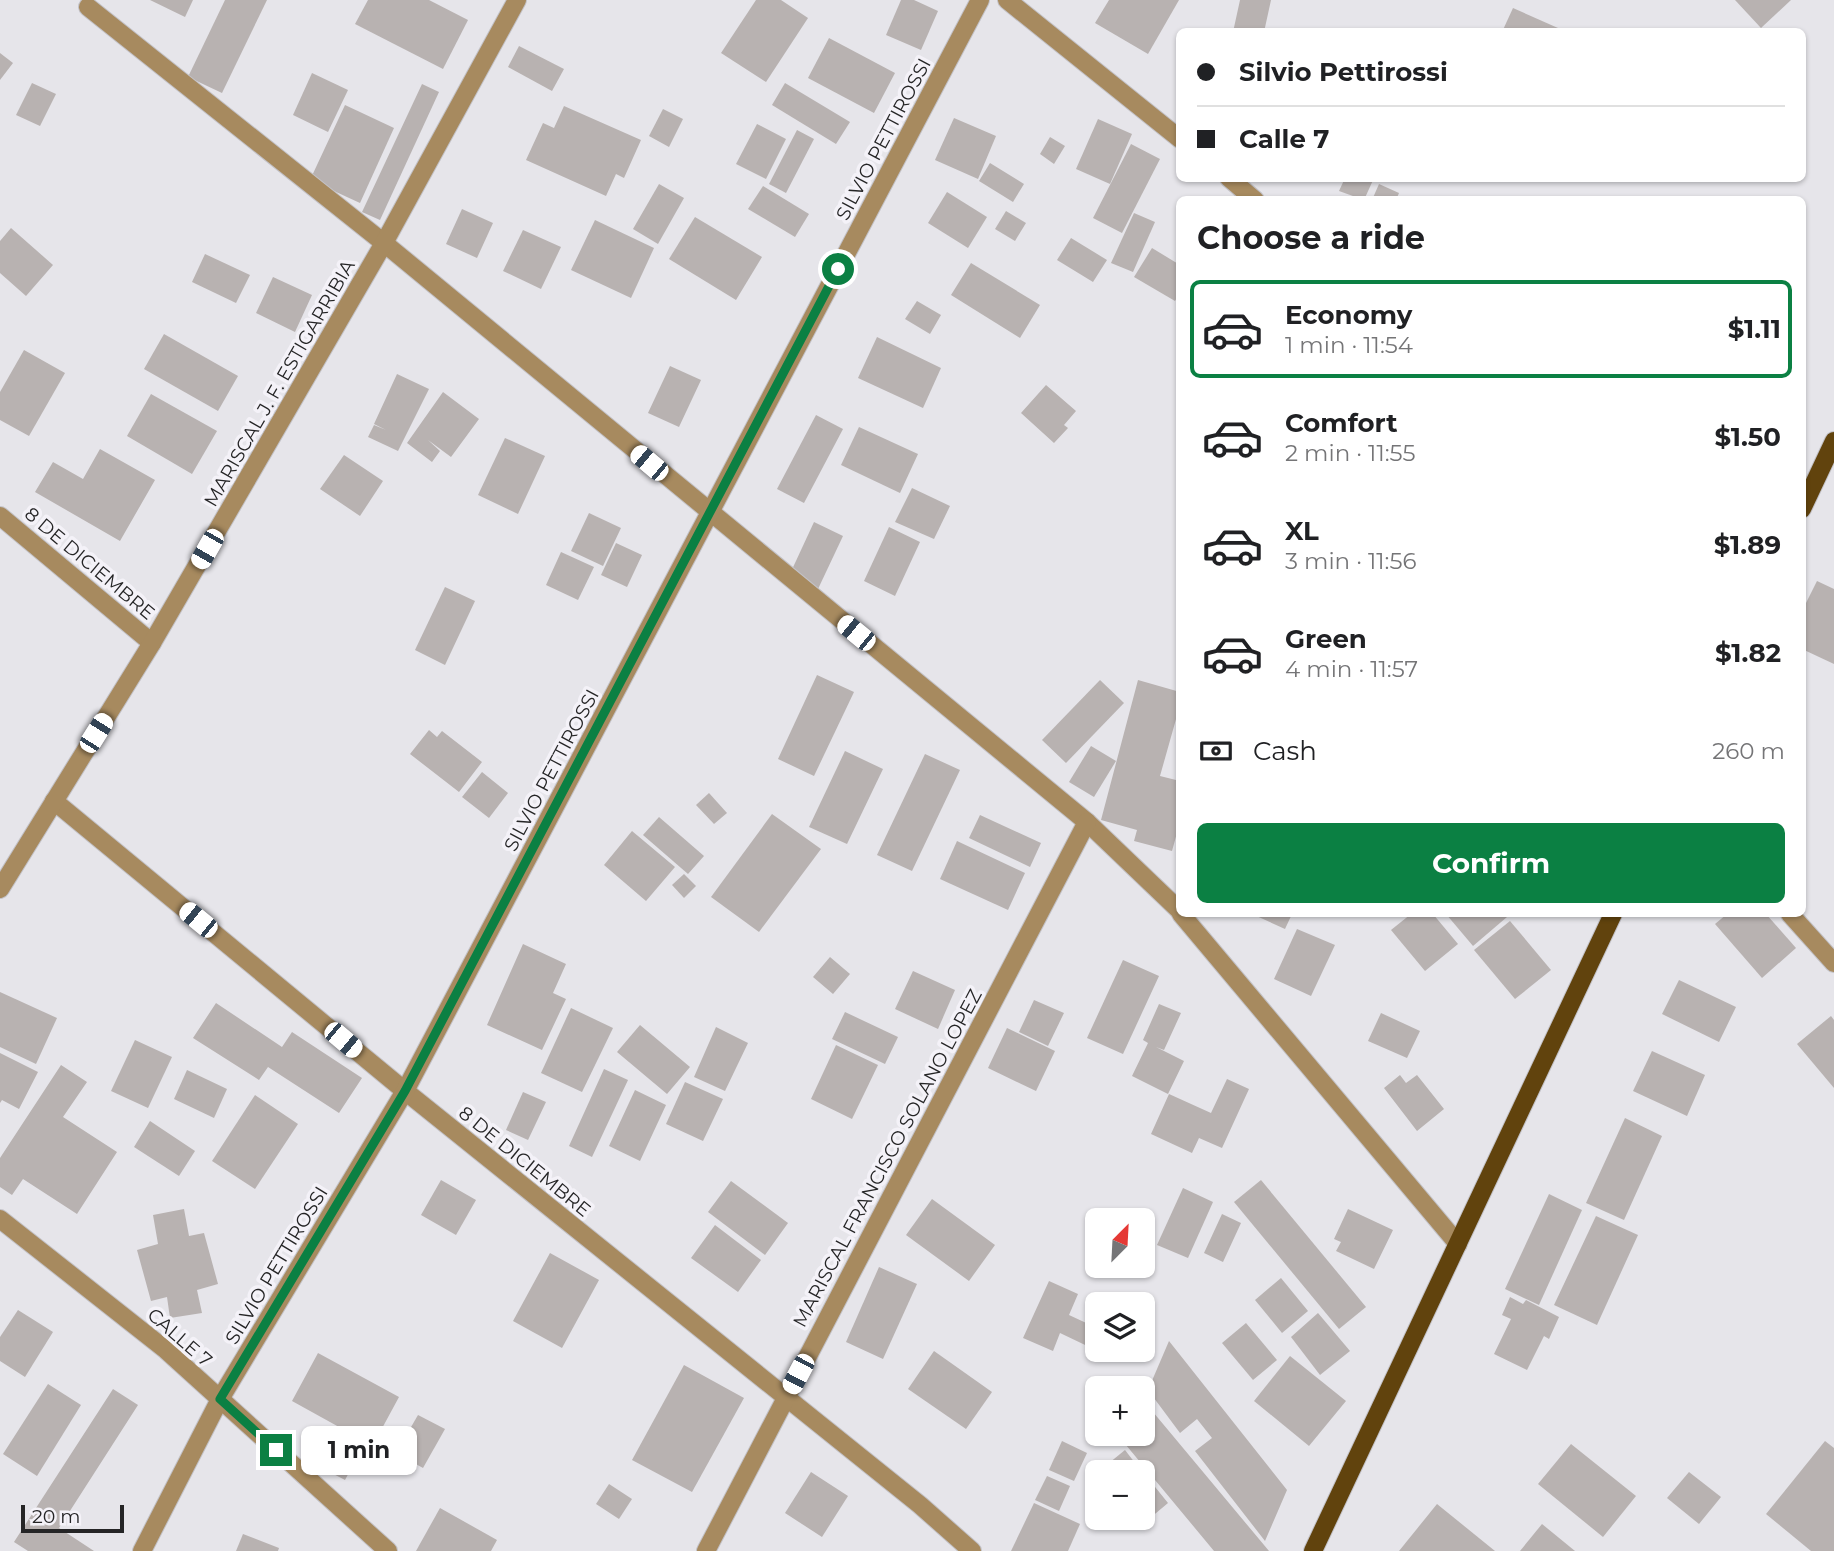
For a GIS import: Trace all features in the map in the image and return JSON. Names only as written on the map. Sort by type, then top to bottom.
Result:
[{"type":"main road","points":[[1806,500],[1834,441]]},
{"type":"main road","points":[[1313,1551],[1611,917]]},
{"type":"street","name":"MARISCAL J. F. ESTIGARRIBIA","points":[[0,888],[152,643],[384,243],[517,0]]},
{"type":"street","name":"SILVIO PETTIROSSI","points":[[142,1551],[220,1399],[405,1091],[980,0]]},
{"type":"street","points":[[1007,0],[1176,136]]},
{"type":"street","points":[[88,6],[384,243],[1087,822],[1176,908]]},
{"type":"street","points":[[1234,182],[1250,196]]},
{"type":"street","name":"8 DE DICIEMBRE","points":[[0,516],[152,643]]},
{"type":"street","name":"8 DE DICIEMBRE","points":[[54,801],[405,1091],[972,1551]]},
{"type":"street","name":"MARISCAL FRANCISCO SOLANO LOPEZ","points":[[706,1551],[1087,822]]},
{"type":"street","points":[[1184,917],[1458,1244]]},
{"type":"street","points":[[1793,917],[1834,963]]},
{"type":"street","name":"CALLE 7","points":[[0,1219],[166,1350],[388,1551]]},
{"type":"building","points":[[150,0],[193,0],[185,17]]},
{"type":"building","points":[[225,0],[267,0],[222,93],[188,77]]},
{"type":"building","points":[[368,0],[429,0],[468,20],[443,69],[355,24]]},
{"type":"building","points":[[756,0],[781,0],[808,18],[766,82],[721,53]]},
{"type":"building","points":[[901,0],[914,0],[938,11],[921,50],[886,35]]},
{"type":"building","points":[[1109,0],[1179,0],[1148,54],[1095,23]]},
{"type":"building","points":[[1240,0],[1271,0],[1265,28],[1234,28]]},
{"type":"building","points":[[1735,0],[1791,0],[1761,28]]},
{"type":"building","points":[[1513,8],[1558,28],[1504,28]]},
{"type":"building","points":[[829,38],[895,73],[874,113],[808,78]]},
{"type":"building","points":[[519,46],[564,69],[552,91],[508,67]]},
{"type":"building","points":[[0,53],[13,63],[0,80]]},
{"type":"building","points":[[312,73],[348,90],[328,132],[293,115]]},
{"type":"building","points":[[32,83],[56,94],[40,126],[16,115]]},
{"type":"building","points":[[785,83],[850,122],[836,144],[772,105]]},
{"type":"building","points":[[422,84],[439,92],[380,220],[362,212]]},
{"type":"building","points":[[345,105],[394,128],[360,203],[310,180]]},
{"type":"building","points":[[564,106],[641,140],[624,178],[616,174],[606,196],[526,160],[543,123],[554,128]]},
{"type":"building","points":[[663,109],[683,119],[669,147],[649,136]]},
{"type":"building","points":[[954,118],[996,136],[978,179],[935,160]]},
{"type":"building","points":[[1098,119],[1132,134],[1110,184],[1076,169]]},
{"type":"building","points":[[757,124],[786,139],[766,179],[736,164]]},
{"type":"building","points":[[797,130],[814,139],[786,193],[769,184]]},
{"type":"building","points":[[1050,137],[1065,146],[1054,164],[1040,154]]},
{"type":"building","points":[[1131,144],[1160,159],[1122,233],[1093,218]]},
{"type":"building","points":[[990,163],[1024,184],[1013,202],[979,181]]},
{"type":"building","points":[[1343,182],[1372,182],[1366,196],[1353,196],[1339,191]]},
{"type":"building","points":[[659,184],[684,198],[658,244],[633,229]]},
{"type":"building","points":[[1379,184],[1399,193],[1398,196],[1374,196]]},
{"type":"building","points":[[763,186],[809,214],[795,237],[748,209]]},
{"type":"building","points":[[947,192],[987,217],[968,248],[928,223]]},
{"type":"building","points":[[462,209],[493,223],[477,258],[446,244]]},
{"type":"building","points":[[1006,211],[1026,223],[1015,241],[995,229]]},
{"type":"building","points":[[1134,213],[1155,222],[1133,272],[1111,263]]},
{"type":"building","points":[[695,217],[762,257],[736,300],[669,259]]},
{"type":"building","points":[[595,220],[654,248],[631,298],[571,270]]},
{"type":"building","points":[[11,228],[53,265],[26,296],[0,273],[0,241]]},
{"type":"building","points":[[523,230],[561,247],[541,289],[503,271]]},
{"type":"building","points":[[1071,238],[1107,260],[1093,282],[1057,260]]},
{"type":"building","points":[[1152,248],[1176,263],[1176,299],[1175,301],[1134,277]]},
{"type":"building","points":[[205,254],[250,275],[236,303],[192,282]]},
{"type":"building","points":[[971,263],[1040,305],[1020,338],[951,295]]},
{"type":"building","points":[[273,277],[312,295],[295,332],[256,313]]},
{"type":"building","points":[[917,301],[941,315],[930,334],[905,319]]},
{"type":"building","points":[[164,334],[238,376],[218,411],[144,369]]},
{"type":"building","points":[[877,337],[941,368],[923,408],[858,378]]},
{"type":"building","points":[[24,350],[65,373],[29,436],[0,420],[0,392]]},
{"type":"building","points":[[670,366],[701,380],[679,427],[648,413]]},
{"type":"building","points":[[397,374],[429,389],[398,451],[368,437],[374,425],[386,430],[374,424]]},
{"type":"building","points":[[1046,385],[1076,411],[1064,425],[1068,428],[1054,443],[1021,413]]},
{"type":"building","points":[[443,392],[479,419],[451,457],[428,440],[440,451],[432,462],[407,443]]},
{"type":"building","points":[[151,394],[217,431],[192,474],[127,436]]},
{"type":"building","points":[[816,415],[843,429],[804,503],[777,489]]},
{"type":"building","points":[[859,427],[918,454],[900,493],[841,465]]},
{"type":"building","points":[[505,438],[545,456],[518,514],[478,495]]},
{"type":"building","points":[[100,449],[155,480],[120,541],[35,492],[53,462],[83,479]]},
{"type":"building","points":[[344,455],[383,481],[360,516],[320,489]]},
{"type":"building","points":[[912,488],[950,506],[934,539],[895,522]]},
{"type":"building","points":[[589,513],[621,528],[603,566],[571,551]]},
{"type":"building","points":[[814,522],[843,536],[818,589],[789,576]]},
{"type":"building","points":[[889,527],[920,542],[895,596],[864,581]]},
{"type":"building","points":[[616,543],[642,555],[627,587],[601,575]]},
{"type":"building","points":[[561,552],[594,567],[578,600],[546,585]]},
{"type":"building","points":[[1817,581],[1834,589],[1834,664],[1806,651],[1806,603]]},
{"type":"building","points":[[445,587],[475,601],[445,665],[415,650]]},
{"type":"building","points":[[817,675],[854,692],[814,776],[778,759]]},
{"type":"building","points":[[1100,680],[1124,703],[1066,763],[1042,740]]},
{"type":"building","points":[[1138,680],[1176,691],[1176,719],[1160,776],[1176,780],[1176,836],[1172,851],[1134,841],[1137,830],[1101,820]]},
{"type":"building","points":[[429,730],[437,737],[442,731],[482,762],[459,792],[410,754]]},
{"type":"building","points":[[1091,746],[1116,761],[1094,797],[1069,782]]},
{"type":"building","points":[[845,751],[883,769],[847,844],[809,827]]},
{"type":"building","points":[[925,754],[960,770],[912,871],[877,855]]},
{"type":"building","points":[[482,772],[508,793],[489,818],[462,797]]},
{"type":"building","points":[[709,793],[727,813],[714,824],[696,805]]},
{"type":"building","points":[[772,814],[821,849],[759,932],[711,897]]},
{"type":"building","points":[[980,815],[1041,843],[1030,867],[969,838]]},
{"type":"building","points":[[659,817],[704,856],[688,874],[643,835]]},
{"type":"building","points":[[632,831],[675,867],[646,901],[604,865]]},
{"type":"building","points":[[957,841],[1025,873],[1008,910],[940,879]]},
{"type":"building","points":[[684,874],[696,886],[684,898],[672,885]]},
{"type":"building","points":[[1259,917],[1291,917],[1285,929]]},
{"type":"building","points":[[1407,917],[1436,917],[1458,944],[1425,971],[1391,930]]},
{"type":"building","points":[[1449,917],[1507,917],[1473,946]]},
{"type":"building","points":[[1723,917],[1769,917],[1796,948],[1762,978],[1715,924]]},
{"type":"building","points":[[1510,921],[1551,970],[1515,999],[1474,950]]},
{"type":"building","points":[[1297,929],[1335,945],[1311,996],[1274,979]]},
{"type":"building","points":[[523,944],[566,964],[553,993],[566,999],[542,1050],[487,1025]]},
{"type":"building","points":[[830,957],[850,974],[833,994],[813,977]]},
{"type":"building","points":[[1123,960],[1159,976],[1123,1054],[1087,1038]]},
{"type":"building","points":[[913,971],[955,990],[938,1029],[895,1009]]},
{"type":"building","points":[[1679,980],[1736,1007],[1719,1042],[1662,1014]]},
{"type":"building","points":[[0,992],[57,1018],[36,1064],[0,1047]]},
{"type":"building","points":[[1034,1000],[1064,1013],[1048,1046],[1019,1032]]},
{"type":"building","points":[[216,1003],[282,1047],[292,1032],[362,1078],[339,1113],[268,1067],[259,1080],[193,1038]]},
{"type":"building","points":[[1159,1004],[1181,1013],[1164,1050],[1156,1047],[1184,1061],[1168,1094],[1132,1076],[1148,1043],[1143,1040]]},
{"type":"building","points":[[571,1008],[613,1028],[582,1092],[541,1073]]},
{"type":"building","points":[[845,1012],[898,1037],[885,1064],[832,1039]]},
{"type":"building","points":[[1381,1013],[1420,1031],[1407,1058],[1368,1041]]},
{"type":"building","points":[[1831,1016],[1834,1020],[1834,1088],[1797,1044]]},
{"type":"building","points":[[640,1025],[690,1067],[667,1094],[617,1052]]},
{"type":"building","points":[[716,1027],[748,1043],[725,1091],[694,1077]]},
{"type":"building","points":[[1007,1028],[1055,1051],[1036,1091],[988,1068]]},
{"type":"building","points":[[135,1040],[172,1057],[148,1108],[111,1091]]},
{"type":"building","points":[[836,1045],[878,1065],[852,1119],[811,1099]]},
{"type":"building","points":[[1652,1051],[1705,1075],[1687,1116],[1633,1091]]},
{"type":"building","points":[[0,1053],[38,1072],[19,1109],[2,1100],[0,1103]]},
{"type":"building","points":[[61,1065],[87,1082],[63,1117],[117,1152],[77,1214],[23,1179],[12,1195],[0,1187],[0,1158]]},
{"type":"building","points":[[604,1069],[628,1080],[592,1157],[569,1146]]},
{"type":"building","points":[[187,1070],[227,1089],[214,1118],[174,1099]]},
{"type":"building","points":[[1400,1075],[1406,1083],[1417,1075],[1444,1109],[1417,1131],[1384,1088]]},
{"type":"building","points":[[1227,1079],[1249,1089],[1222,1148],[1199,1138],[1192,1153],[1151,1134],[1169,1094],[1211,1113]]},
{"type":"building","points":[[685,1082],[723,1099],[703,1141],[666,1124]]},
{"type":"building","points":[[635,1090],[666,1105],[640,1161],[609,1146]]},
{"type":"building","points":[[523,1092],[546,1102],[528,1140],[506,1130]]},
{"type":"building","points":[[255,1095],[298,1124],[255,1189],[212,1161]]},
{"type":"building","points":[[1625,1118],[1662,1136],[1624,1220],[1586,1203]]},
{"type":"building","points":[[150,1121],[195,1151],[179,1176],[134,1147]]},
{"type":"building","points":[[441,1180],[476,1200],[456,1235],[421,1215]]},
{"type":"building","points":[[1261,1180],[1366,1307],[1339,1329],[1234,1202]]},
{"type":"building","points":[[731,1181],[788,1223],[765,1255],[708,1212]]},
{"type":"building","points":[[1183,1188],[1213,1202],[1188,1258],[1157,1245]]},
{"type":"building","points":[[1549,1194],[1582,1210],[1539,1305],[1505,1289]]},
{"type":"building","points":[[932,1199],[995,1245],[969,1281],[906,1235]]},
{"type":"building","points":[[184,1209],[189,1236],[204,1233],[218,1284],[197,1290],[202,1313],[170,1318],[167,1297],[151,1301],[137,1250],[158,1244],[153,1215]]},
{"type":"building","points":[[1348,1209],[1393,1230],[1374,1269],[1336,1251],[1341,1242],[1334,1239]]},
{"type":"building","points":[[1222,1214],[1241,1223],[1223,1262],[1204,1253]]},
{"type":"building","points":[[1596,1216],[1638,1235],[1597,1325],[1554,1305]]},
{"type":"building","points":[[715,1225],[761,1260],[738,1292],[691,1258]]},
{"type":"building","points":[[550,1253],[599,1280],[562,1348],[513,1321]]},
{"type":"building","points":[[879,1267],[917,1284],[883,1359],[846,1342]]},
{"type":"building","points":[[1281,1278],[1308,1311],[1282,1333],[1255,1300]]},
{"type":"building","points":[[1049,1281],[1078,1294],[1069,1315],[1085,1322],[1085,1345],[1060,1333],[1053,1351],[1023,1338]]},
{"type":"building","points":[[1510,1297],[1523,1304],[1526,1300],[1559,1317],[1549,1339],[1544,1336],[1527,1370],[1494,1354],[1511,1319],[1502,1315]]},
{"type":"building","points":[[18,1310],[53,1332],[25,1377],[0,1361],[0,1337]]},
{"type":"building","points":[[1318,1313],[1350,1351],[1320,1375],[1291,1337]]},
{"type":"building","points":[[1246,1323],[1277,1360],[1253,1380],[1222,1343]]},
{"type":"building","points":[[1169,1341],[1287,1490],[1265,1541],[1195,1451],[1212,1438],[1197,1419],[1180,1433],[1155,1399],[1154,1376]]},
{"type":"building","points":[[934,1351],[992,1392],[966,1429],[908,1389]]},
{"type":"building","points":[[318,1353],[399,1397],[373,1445],[366,1441],[345,1480],[318,1466],[339,1427],[292,1401]]},
{"type":"building","points":[[1290,1356],[1346,1401],[1309,1446],[1254,1401]]},
{"type":"building","points":[[684,1365],[744,1398],[692,1492],[632,1460]]},
{"type":"building","points":[[48,1384],[81,1405],[37,1476],[3,1454]]},
{"type":"building","points":[[113,1389],[138,1405],[59,1528],[94,1551],[28,1551],[14,1542]]},
{"type":"building","points":[[1155,1414],[1269,1551],[1214,1551],[1155,1480],[1155,1460],[1138,1460],[1127,1446],[1155,1446]]},
{"type":"building","points":[[418,1415],[445,1429],[423,1468],[396,1453]]},
{"type":"building","points":[[1062,1441],[1087,1453],[1074,1481],[1049,1470]]},
{"type":"building","points":[[1825,1441],[1834,1448],[1834,1551],[1811,1551],[1766,1514]]},
{"type":"building","points":[[1571,1444],[1636,1496],[1603,1537],[1538,1484]]},
{"type":"building","points":[[1125,1450],[1133,1460],[1113,1460]]},
{"type":"building","points":[[811,1472],[848,1496],[822,1537],[785,1513]]},
{"type":"building","points":[[1689,1472],[1721,1497],[1699,1524],[1667,1498]]},
{"type":"building","points":[[1047,1476],[1070,1486],[1059,1511],[1035,1500]]},
{"type":"building","points":[[609,1484],[632,1499],[619,1519],[596,1504]]},
{"type":"building","points":[[1155,1487],[1168,1503],[1155,1514]]},
{"type":"building","points":[[1034,1503],[1080,1524],[1068,1551],[1011,1551]]},
{"type":"building","points":[[1437,1504],[1495,1551],[1399,1551]]},
{"type":"building","points":[[440,1508],[497,1540],[491,1551],[416,1551]]},
{"type":"building","points":[[1542,1524],[1575,1551],[1520,1551]]},
{"type":"building","points":[[243,1534],[279,1548],[278,1551],[236,1551]]},
{"type":"route","points":[[276,1450],[220,1399],[405,1091],[838,269]]}]
